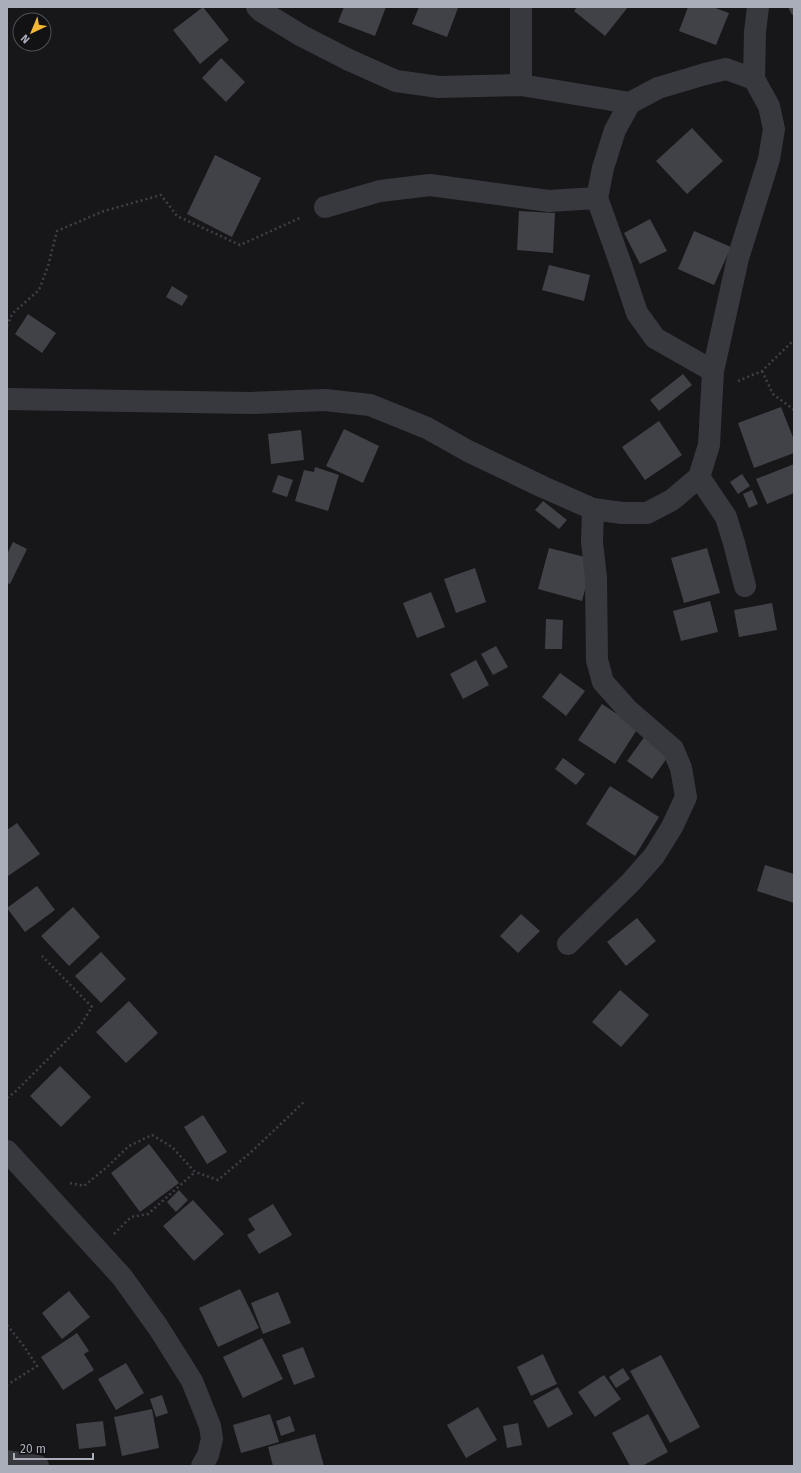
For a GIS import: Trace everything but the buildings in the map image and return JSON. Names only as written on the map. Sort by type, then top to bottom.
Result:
[{"type":"street","points":[[257,7],[302,36],[349,60],[396,81],[439,87],[521,85],[630,103]]},
{"type":"street","points":[[521,7],[521,85]]},
{"type":"street","points":[[7,399],[251,403],[325,400],[370,405],[427,428],[468,451],[593,509],[622,513],[647,513],[672,500],[699,476],[709,446],[713,371],[738,258],[769,159],[774,129],[769,106],[754,79],[755,32],[758,7]]},
{"type":"street","points":[[713,371],[655,338],[637,313],[597,198],[603,168],[615,130],[630,103],[658,88],[726,69],[754,79]]},
{"type":"street","points":[[325,207],[380,191],[430,185],[548,201],[597,198]]},
{"type":"street","points":[[699,476],[726,518],[745,586]]},
{"type":"street","points":[[568,944],[631,882],[654,856],[672,827],[686,797],[682,768],[673,749],[628,710],[603,682],[597,660],[596,578],[592,542],[593,509]]},
{"type":"street","points":[[7,1152],[122,1276],[158,1327],[192,1381],[210,1426],[212,1439],[208,1455],[202,1466]]},
{"type":"street","points":[[7,1461],[38,1466]]},
{"type":"path","points":[[7,326],[12,314],[39,290],[48,266],[57,231],[104,211],[161,195],[177,216],[240,245],[325,207]]},
{"type":"path","points":[[713,371],[736,382],[762,370],[794,340]]},
{"type":"path","points":[[762,370],[773,394],[794,410]]},
{"type":"path","points":[[7,1098],[15,1092],[78,1029],[92,1007],[42,956]]},
{"type":"path","points":[[32,1180],[52,1178],[84,1186],[129,1146],[152,1135],[172,1147],[194,1172],[218,1180],[250,1153],[304,1102]]},
{"type":"path","points":[[111,1237],[131,1217],[148,1214],[194,1172]]},
{"type":"path","points":[[7,1325],[37,1366],[7,1386]]}]
